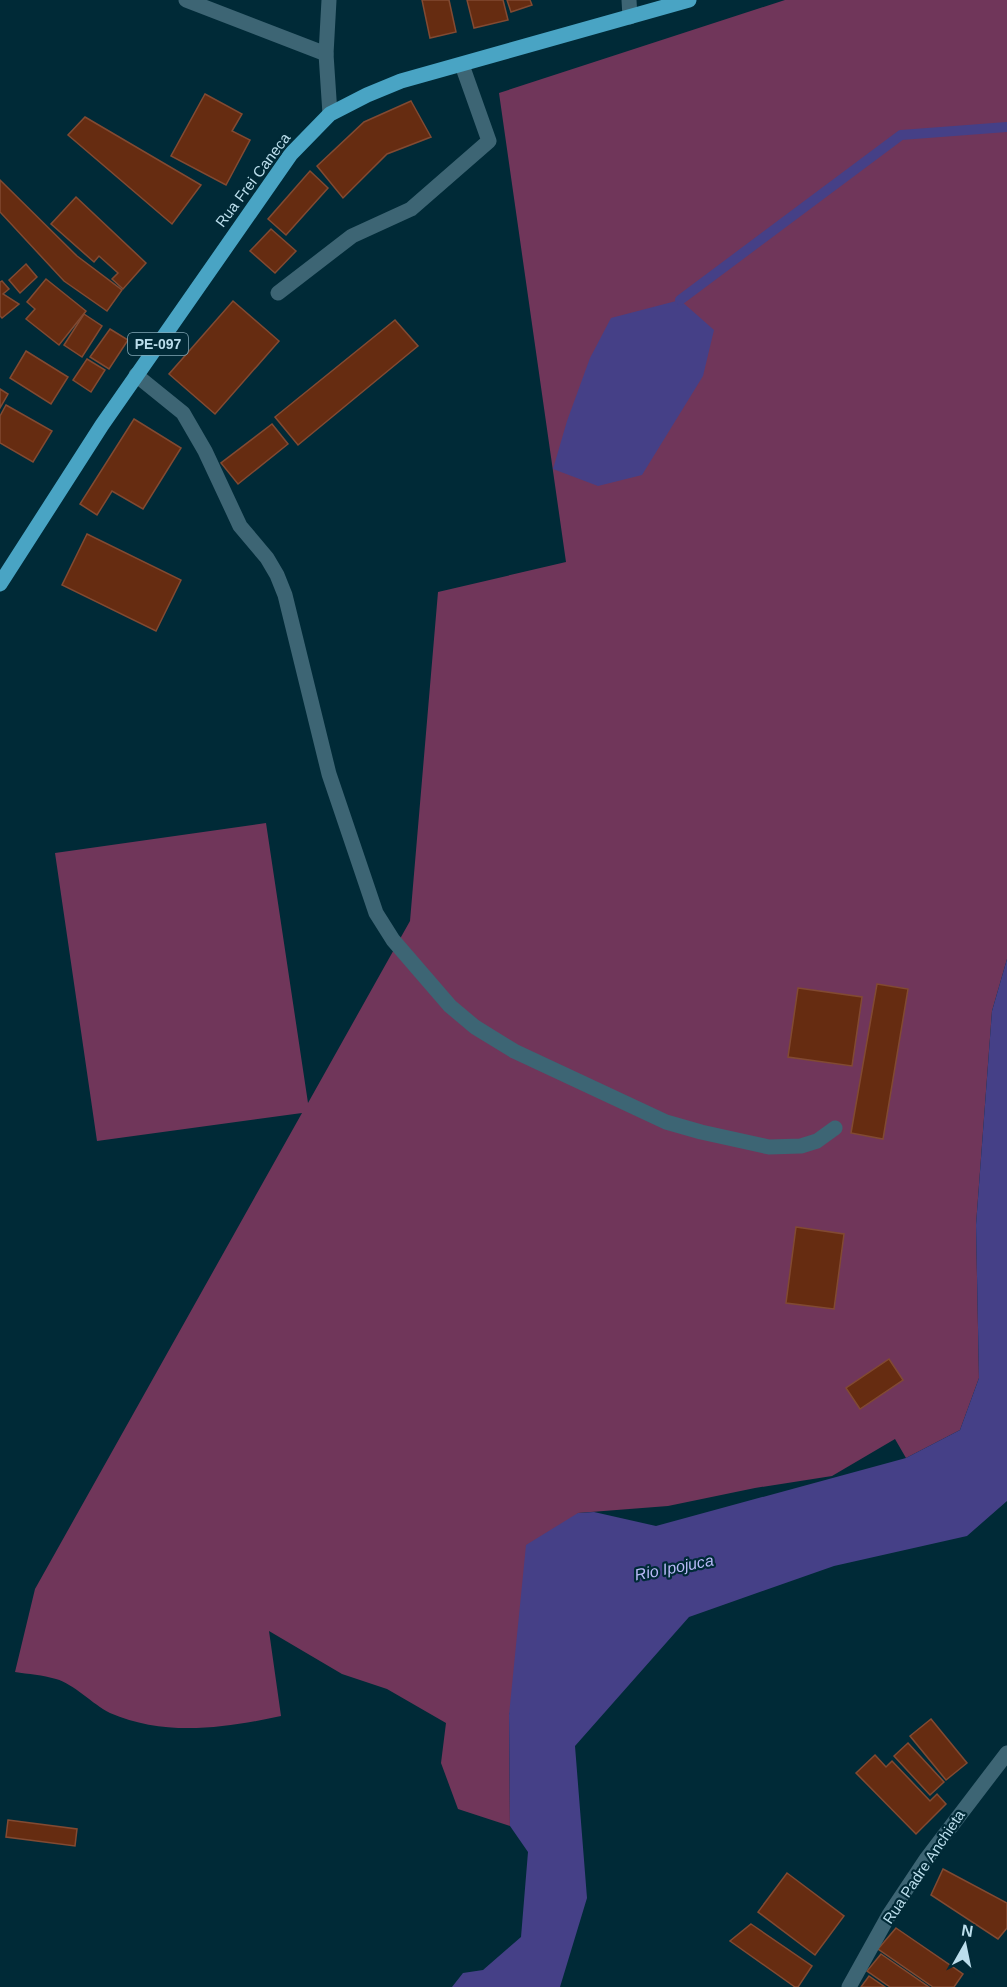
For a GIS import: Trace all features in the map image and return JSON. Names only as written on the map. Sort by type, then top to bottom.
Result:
[{"type":"main road","name":"Rua Frei Caneca","points":[[0,584],[136,375],[291,154],[330,114],[401,81],[688,0]]},
{"type":"street","points":[[186,0],[326,54]]},
{"type":"street","points":[[329,0],[326,54],[330,114]]},
{"type":"street","points":[[629,0],[630,17]]},
{"type":"street","points":[[278,293],[352,236],[411,209],[489,141],[462,64]]},
{"type":"street","points":[[136,375],[183,413],[205,451],[240,526],[267,558],[277,575],[285,594],[329,774],[376,913],[393,940],[450,1006],[475,1027],[514,1051],[666,1122],[769,1147],[809,1144],[835,1128]]},
{"type":"street","name":"Rua Padre Anchieta","points":[[849,1987],[889,1915],[927,1858],[1007,1753]]},
{"type":"shaded area","points":[[785,0],[1007,0],[1007,959],[992,1011],[976,1225],[979,1378],[960,1430],[906,1458],[895,1439],[832,1476],[755,1488],[668,1506],[578,1513],[509,1715],[510,1826],[458,1809],[441,1763],[446,1723],[387,1689],[342,1674],[269,1631],[281,1716],[238,1724],[174,1728],[131,1721],[110,1713],[56,1679],[15,1672],[35,1589],[302,1113],[97,1141],[55,853],[266,823],[308,1103],[410,921],[438,592],[566,562],[499,93]]},
{"type":"water","points":[[680,300],[714,330],[703,376],[642,475],[598,486],[553,469],[567,421],[590,358],[611,318]]},
{"type":"water","name":"Rio Ipojuca","points":[[1007,959],[1007,1501],[967,1536],[834,1566],[689,1617],[575,1746],[587,1898],[560,1987],[452,1987],[463,1973],[483,1970],[521,1937],[528,1852],[510,1826],[509,1715],[526,1545],[578,1513],[594,1512],[656,1526],[906,1458],[960,1430],[979,1378],[976,1225],[992,1011]]},
{"type":"building","points":[[422,0],[449,0],[456,32],[430,38]]},
{"type":"building","points":[[467,0],[503,0],[508,20],[474,28]]},
{"type":"building","points":[[507,0],[530,0],[532,5],[511,12]]},
{"type":"building","points":[[205,94],[242,114],[232,131],[250,140],[226,185],[171,156]]},
{"type":"building","points":[[411,101],[431,137],[387,154],[343,198],[317,166],[364,122]]},
{"type":"building","points":[[85,117],[201,185],[172,224],[68,135]]},
{"type":"building","points":[[310,171],[328,188],[286,235],[268,219]]},
{"type":"building","points":[[0,180],[77,256],[122,290],[107,311],[64,281],[0,212]]},
{"type":"building","points":[[76,197],[146,263],[123,289],[112,279],[118,273],[99,256],[94,262],[51,224]]},
{"type":"building","points":[[271,229],[296,251],[275,273],[250,251]]},
{"type":"building","points":[[26,264],[37,277],[20,293],[9,280]]},
{"type":"building","points":[[46,279],[86,311],[59,345],[26,319],[35,309],[27,302]]},
{"type":"building","points":[[2,281],[9,289],[3,294],[19,304],[2,318],[0,316],[0,282]]},
{"type":"building","points":[[233,301],[279,341],[215,414],[169,374]]},
{"type":"building","points":[[84,314],[102,326],[82,357],[64,345]]},
{"type":"building","points":[[395,320],[418,346],[298,445],[275,417]]},
{"type":"building","points":[[110,329],[128,340],[109,369],[90,357]]},
{"type":"building","points":[[26,351],[68,377],[51,404],[10,378]]},
{"type":"building","points":[[87,359],[105,370],[91,392],[73,380]]},
{"type":"building","points":[[0,389],[8,394],[0,408]]},
{"type":"building","points":[[6,405],[52,431],[33,462],[0,443],[0,416]]},
{"type":"building","points":[[134,419],[181,448],[143,509],[112,491],[97,515],[80,504]]},
{"type":"building","points":[[272,424],[288,444],[238,484],[221,463]]},
{"type":"building","points":[[87,534],[181,580],[156,631],[62,585]]},
{"type":"building","points":[[877,984],[908,989],[883,1139],[851,1133]]},
{"type":"building","points":[[798,988],[862,997],[852,1066],[788,1057]]},
{"type":"building","points":[[796,1227],[844,1234],[834,1309],[786,1303]]},
{"type":"building","points":[[889,1359],[903,1380],[860,1409],[846,1388]]},
{"type":"building","points":[[931,1719],[967,1763],[946,1780],[910,1736]]},
{"type":"building","points":[[908,1743],[944,1782],[930,1795],[894,1756]]},
{"type":"building","points":[[875,1755],[886,1767],[892,1761],[930,1801],[937,1794],[946,1804],[916,1834],[856,1773]]},
{"type":"building","points":[[8,1820],[77,1829],[75,1846],[6,1837]]},
{"type":"building","points":[[943,1869],[1007,1903],[1007,1928],[998,1939],[931,1895]]},
{"type":"building","points":[[787,1873],[844,1916],[815,1955],[758,1912]]},
{"type":"building","points":[[751,1924],[812,1966],[798,1987],[730,1941]]},
{"type":"building","points":[[896,1928],[963,1974],[954,1987],[933,1987],[878,1949]]},
{"type":"building","points":[[881,1954],[929,1987],[890,1987],[867,1971]]},
{"type":"building","points":[[869,1976],[885,1987],[861,1987]]},
{"type":"waterway","points":[[680,300],[901,135],[1007,127]]}]
